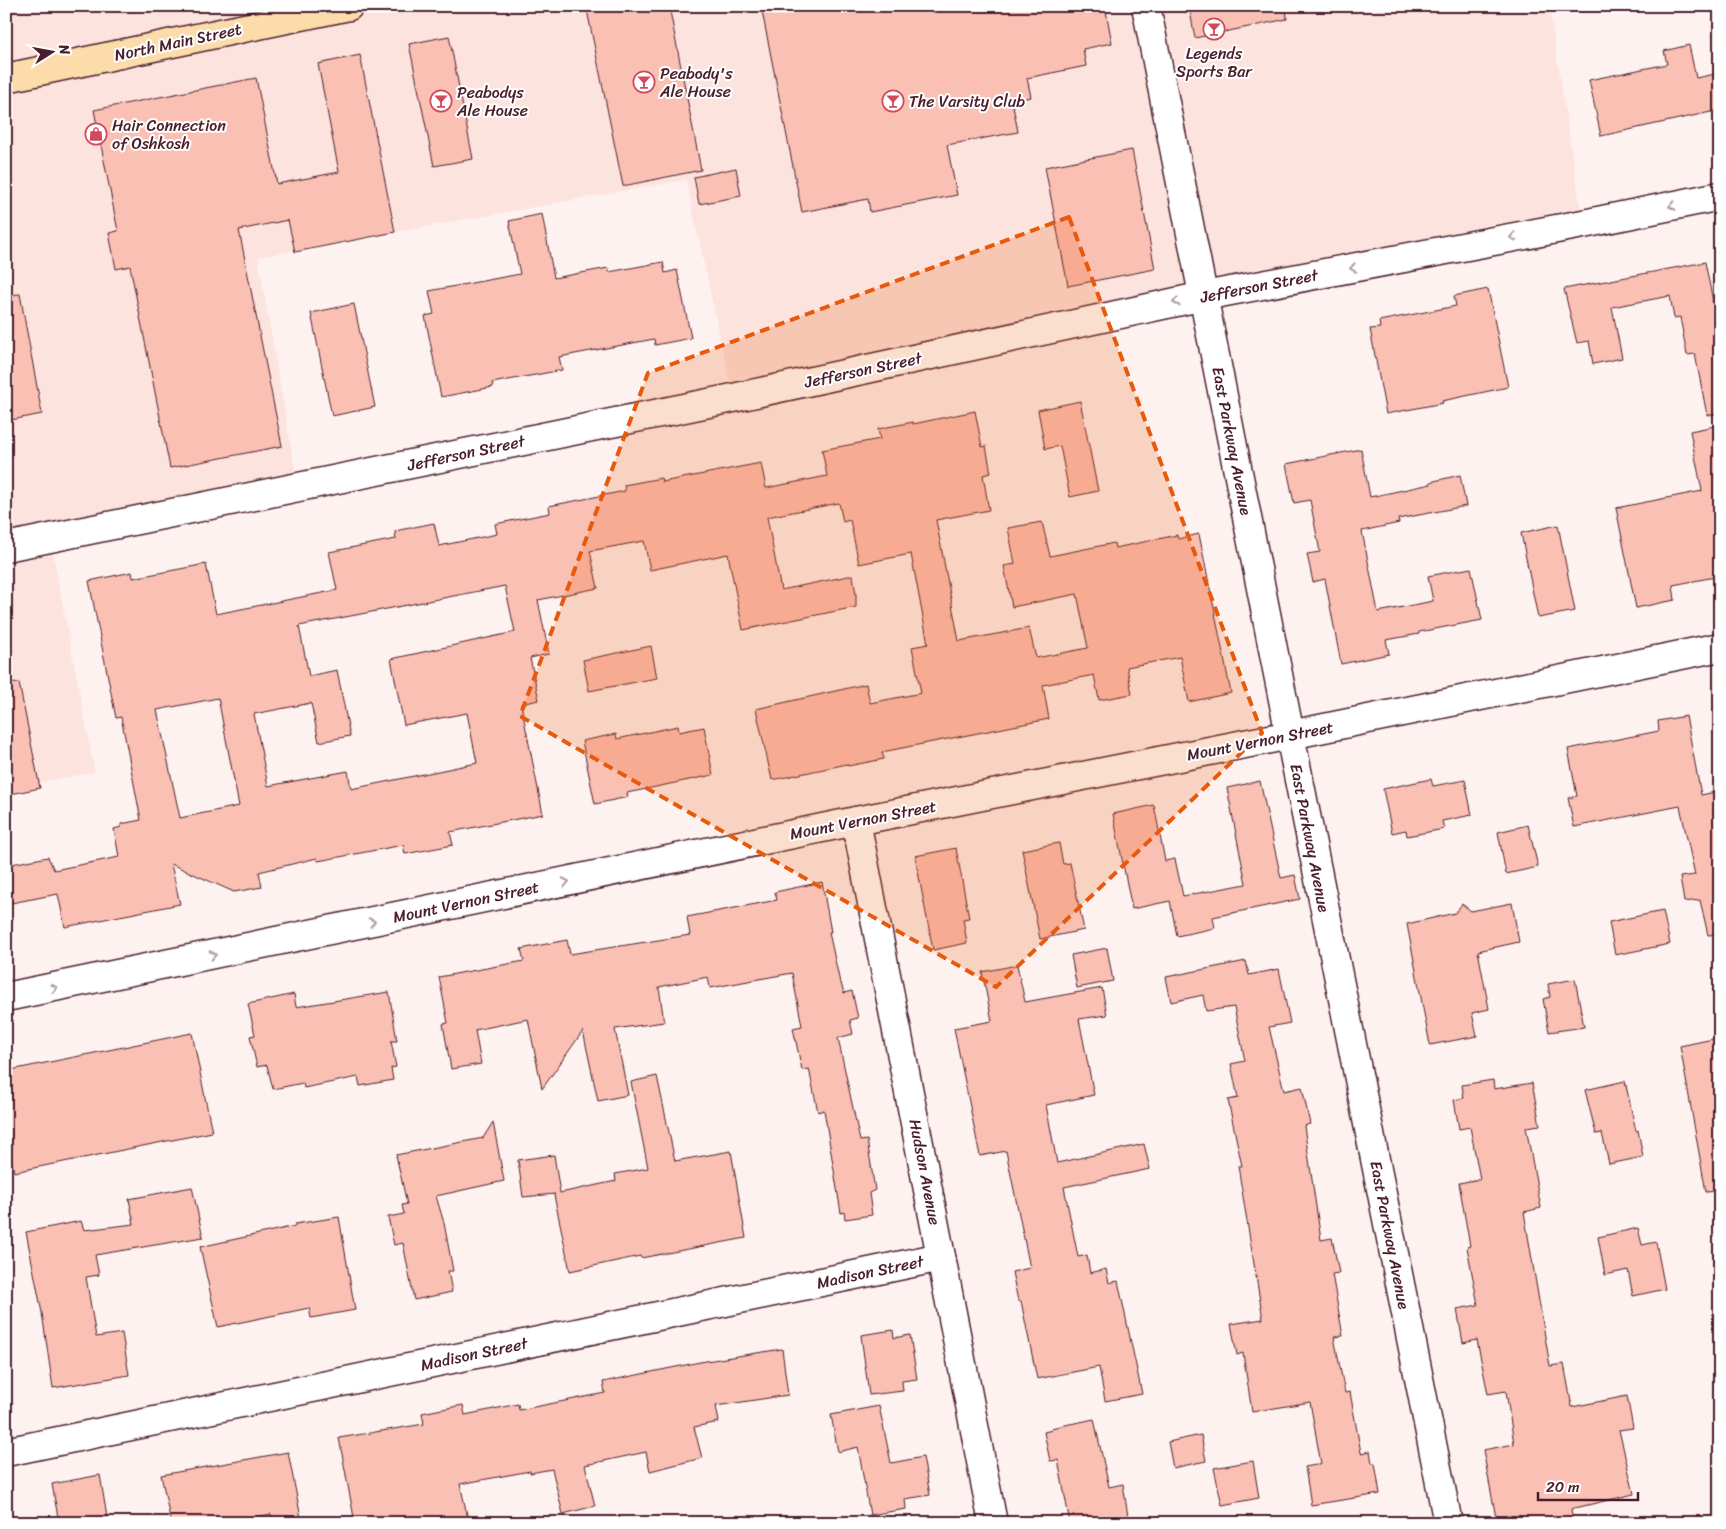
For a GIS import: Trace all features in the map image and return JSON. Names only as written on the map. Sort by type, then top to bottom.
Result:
[{"type":"main road","name":"North Main Street","points":[[6,78],[350,6]]},
{"type":"street","name":"East Parkway Avenue","points":[[1146,6],[1448,1523]]},
{"type":"street","name":"Jefferson Street","points":[[6,547],[733,398],[1204,296],[1720,196]]},
{"type":"street","name":"Mount Vernon Street","points":[[6,998],[856,821],[1720,647]]},
{"type":"street","name":"Hudson Avenue","points":[[856,821],[993,1523]]},
{"type":"street","name":"Madison Street","points":[[6,1452],[941,1257]]},
{"type":"highlighted area","points":[[1069,217],[1262,733],[996,987],[520,716],[648,373]]},
{"type":"shaded area","points":[[6,6],[1549,6],[1583,224],[733,398],[686,180],[258,257],[298,487],[50,538],[95,772],[6,789]]},
{"type":"building","points":[[604,6],[669,6],[701,170],[623,186],[587,10]]},
{"type":"building","points":[[761,6],[1105,6],[1112,43],[1083,49],[1086,66],[1027,78],[1031,97],[1012,101],[1018,132],[947,145],[957,195],[870,212],[868,199],[802,212]]},
{"type":"building","name":"Legends Sports Bar","points":[[1189,6],[1286,6],[1287,19],[1195,38]]},
{"type":"building","name":"Peabodys Ale House","points":[[449,36],[473,159],[434,166],[409,44]]},
{"type":"building","points":[[1689,45],[1696,78],[1720,73],[1720,110],[1601,136],[1589,80],[1667,64],[1664,51]]},
{"type":"building","points":[[360,55],[395,232],[295,252],[288,220],[239,230],[282,446],[170,468],[130,266],[116,269],[109,233],[118,231],[94,110],[256,78],[277,184],[339,172],[318,64]]},
{"type":"building","points":[[1132,150],[1155,269],[1068,286],[1045,167]]},
{"type":"building","points":[[736,168],[741,196],[699,204],[694,177]]},
{"type":"building","points":[[542,214],[554,278],[608,268],[609,272],[663,262],[665,273],[677,270],[691,338],[655,345],[654,339],[559,357],[562,370],[492,383],[493,387],[441,397],[425,316],[434,314],[429,291],[520,274],[509,221]]},
{"type":"building","points":[[1705,262],[1720,336],[1720,414],[1707,415],[1695,354],[1687,355],[1680,317],[1674,318],[1670,296],[1612,307],[1622,358],[1593,364],[1589,341],[1577,343],[1564,289]]},
{"type":"building","points":[[1488,289],[1508,387],[1442,401],[1443,403],[1386,414],[1370,329],[1380,328],[1379,321],[1456,306],[1454,296]]},
{"type":"building","points":[[20,294],[42,414],[6,421],[6,295]]},
{"type":"building","points":[[354,304],[375,407],[332,416],[311,313]]},
{"type":"building","points":[[1080,401],[1098,491],[1070,497],[1060,446],[1045,449],[1038,410]]},
{"type":"building","points":[[975,411],[982,447],[986,446],[991,473],[983,475],[989,510],[936,520],[959,641],[1029,628],[1036,658],[1088,648],[1077,594],[1012,607],[1004,566],[1015,564],[1008,528],[1042,522],[1050,556],[1114,543],[1115,548],[1177,535],[1178,539],[1199,534],[1231,693],[1189,702],[1180,657],[1127,667],[1132,694],[1099,700],[1094,675],[1043,685],[1049,719],[882,752],[884,759],[848,766],[847,764],[772,780],[756,709],[866,684],[870,703],[921,693],[912,647],[928,644],[911,554],[859,564],[850,520],[843,522],[839,503],[767,517],[781,590],[853,575],[856,607],[743,630],[728,554],[650,570],[644,541],[590,551],[598,588],[538,600],[549,654],[530,658],[539,700],[521,704],[543,814],[450,832],[453,845],[405,854],[403,845],[318,861],[317,858],[259,872],[262,887],[234,892],[171,864],[180,904],[65,927],[58,894],[6,904],[6,865],[48,857],[54,870],[119,857],[114,829],[121,827],[121,824],[141,820],[121,717],[116,718],[89,581],[132,572],[133,578],[206,564],[216,614],[337,590],[329,552],[396,539],[395,531],[434,523],[439,546],[497,534],[495,524],[550,513],[549,506],[625,491],[624,485],[661,478],[662,482],[761,463],[766,488],[827,476],[822,450],[880,439],[878,429],[913,422],[913,424]],"holes":[[[505,586],[515,632],[391,659],[404,725],[467,713],[477,763],[351,789],[348,771],[268,786],[254,714],[311,703],[319,742],[350,736],[337,670],[309,676],[299,626]],[[218,698],[239,806],[180,818],[157,710]]]},
{"type":"building","points":[[1720,425],[1720,576],[1673,585],[1675,600],[1636,608],[1616,508],[1702,491],[1690,431]]},
{"type":"building","points":[[1361,449],[1370,497],[1431,484],[1430,482],[1460,475],[1466,506],[1398,519],[1399,523],[1362,531],[1378,612],[1433,601],[1428,576],[1471,568],[1482,620],[1386,640],[1389,654],[1341,664],[1325,579],[1313,582],[1307,554],[1320,552],[1310,500],[1294,503],[1286,464]]},
{"type":"building","points":[[1558,525],[1575,611],[1538,618],[1521,533]]},
{"type":"building","points":[[651,646],[657,678],[589,691],[583,660]]},
{"type":"building","points":[[19,683],[40,788],[6,795],[6,684]]},
{"type":"building","points":[[1686,716],[1701,795],[1720,791],[1720,934],[1708,935],[1700,900],[1684,902],[1680,877],[1695,875],[1680,806],[1574,827],[1568,798],[1577,796],[1568,749],[1659,731],[1658,721]]},
{"type":"building","points":[[678,726],[679,732],[704,727],[713,775],[627,793],[628,797],[595,804],[582,741],[616,734],[617,739]]},
{"type":"building","points":[[1431,779],[1433,786],[1465,780],[1472,815],[1442,821],[1444,829],[1407,836],[1406,830],[1392,833],[1383,789]]},
{"type":"building","points":[[1260,781],[1281,878],[1295,875],[1300,899],[1213,917],[1215,928],[1177,936],[1170,901],[1132,909],[1113,814],[1154,805],[1165,861],[1175,859],[1183,896],[1246,884],[1227,788]]},
{"type":"building","points":[[1528,825],[1538,867],[1506,874],[1498,832]]},
{"type":"building","points":[[1059,843],[1063,864],[1070,863],[1084,930],[1040,939],[1022,850]]},
{"type":"building","points":[[956,848],[969,918],[963,919],[967,943],[933,950],[915,856]]},
{"type":"building","points":[[822,882],[831,932],[829,932],[840,983],[844,993],[852,991],[858,1018],[850,1020],[853,1034],[838,1038],[860,1141],[867,1140],[875,1190],[869,1193],[872,1215],[845,1219],[844,1212],[841,1213],[824,1110],[818,1112],[809,1069],[802,1070],[793,1028],[802,1026],[792,973],[710,988],[708,977],[659,987],[664,1022],[615,1029],[628,1095],[598,1101],[583,1031],[542,1089],[528,1019],[475,1030],[481,1064],[451,1069],[443,1024],[448,1023],[439,977],[524,961],[521,949],[567,940],[570,954],[690,935],[687,917],[777,900],[775,892]]},
{"type":"building","points":[[1512,903],[1519,942],[1478,951],[1489,1009],[1472,1013],[1477,1036],[1430,1045],[1407,924],[1455,913],[1462,904],[1471,911]]},
{"type":"building","points":[[1663,911],[1670,944],[1615,955],[1609,922]]},
{"type":"building","points":[[1107,948],[1113,981],[1077,988],[1071,955]]},
{"type":"building","points":[[1246,961],[1249,975],[1279,969],[1290,1023],[1269,1027],[1284,1091],[1302,1087],[1310,1124],[1304,1126],[1321,1240],[1332,1238],[1339,1273],[1332,1274],[1343,1336],[1334,1337],[1345,1393],[1350,1392],[1361,1453],[1370,1451],[1372,1463],[1375,1463],[1380,1494],[1311,1505],[1305,1467],[1321,1464],[1310,1402],[1252,1412],[1243,1353],[1237,1355],[1231,1324],[1263,1319],[1238,1166],[1242,1166],[1228,1100],[1238,1098],[1231,1064],[1245,1061],[1234,1007],[1206,1011],[1203,995],[1171,1002],[1166,977]]},
{"type":"building","points":[[1017,965],[1025,1002],[1102,988],[1107,1015],[1079,1019],[1094,1095],[1046,1105],[1057,1163],[1144,1144],[1150,1169],[1064,1187],[1078,1257],[1087,1255],[1090,1273],[1106,1269],[1109,1283],[1118,1281],[1142,1394],[1105,1401],[1099,1367],[1037,1379],[1021,1301],[1018,1301],[1012,1272],[1030,1268],[1006,1151],[980,1156],[954,1028],[992,1021],[982,972]]},
{"type":"building","points":[[1575,979],[1584,1027],[1549,1032],[1543,999],[1550,997],[1548,984]]},
{"type":"building","points":[[389,992],[397,1041],[391,1041],[396,1067],[391,1068],[393,1080],[360,1086],[358,1077],[304,1088],[303,1083],[273,1089],[267,1065],[257,1067],[250,1036],[255,1035],[248,1004],[294,994],[296,1007]]},
{"type":"building","points":[[192,1033],[212,1132],[14,1172],[6,1135],[6,1071]]},
{"type":"building","points":[[1713,1039],[1720,1069],[1720,1191],[1706,1192],[1680,1046]]},
{"type":"building","points":[[657,1076],[675,1161],[731,1151],[746,1238],[641,1258],[640,1256],[570,1271],[555,1194],[523,1197],[518,1160],[554,1155],[560,1193],[616,1181],[615,1174],[648,1168],[631,1082]]},
{"type":"building","points":[[1493,1080],[1494,1089],[1532,1083],[1540,1125],[1526,1127],[1541,1208],[1524,1212],[1550,1366],[1564,1364],[1572,1407],[1627,1396],[1633,1428],[1619,1430],[1634,1494],[1571,1509],[1573,1523],[1497,1523],[1483,1450],[1514,1444],[1506,1391],[1488,1394],[1477,1340],[1463,1343],[1457,1309],[1478,1305],[1467,1247],[1470,1246],[1459,1183],[1480,1179],[1470,1127],[1459,1129],[1454,1100],[1464,1098],[1462,1085]]},
{"type":"building","points":[[1625,1081],[1643,1157],[1609,1164],[1602,1133],[1596,1134],[1585,1090]]},
{"type":"building","points":[[493,1122],[504,1181],[436,1196],[444,1223],[453,1271],[448,1271],[452,1292],[414,1300],[403,1243],[394,1245],[388,1217],[404,1214],[402,1205],[407,1204],[396,1155],[483,1138]]},
{"type":"building","points":[[192,1187],[203,1237],[95,1255],[99,1275],[86,1277],[96,1337],[122,1333],[129,1375],[53,1388],[42,1313],[26,1232],[81,1221],[84,1230],[134,1224],[129,1199]]},
{"type":"building","points":[[339,1217],[355,1310],[311,1318],[309,1308],[218,1327],[200,1247],[295,1226],[295,1224]]},
{"type":"building","points":[[1638,1228],[1642,1245],[1656,1242],[1665,1289],[1633,1296],[1628,1270],[1605,1275],[1598,1237]]},
{"type":"building","points":[[893,1330],[894,1338],[910,1335],[917,1379],[902,1381],[903,1391],[869,1395],[861,1335]]},
{"type":"building","points":[[782,1349],[788,1395],[716,1406],[719,1422],[694,1427],[702,1458],[650,1471],[646,1452],[585,1465],[595,1506],[563,1514],[552,1469],[530,1473],[530,1471],[460,1484],[469,1523],[355,1523],[339,1438],[424,1424],[422,1413],[463,1405],[465,1415],[518,1404],[519,1410],[605,1393],[603,1382],[700,1362]]},
{"type":"building","points":[[879,1406],[891,1463],[923,1457],[930,1495],[905,1499],[906,1509],[870,1515],[858,1447],[838,1452],[831,1415]]},
{"type":"building","points":[[1094,1419],[1109,1487],[1123,1484],[1129,1523],[1070,1523],[1058,1460],[1050,1461],[1044,1432],[1052,1430],[1051,1428]]},
{"type":"building","points":[[1201,1435],[1206,1461],[1173,1468],[1168,1442]]},
{"type":"building","points":[[288,1452],[302,1523],[273,1523],[271,1514],[226,1523],[171,1523],[161,1475]]},
{"type":"building","points":[[1253,1461],[1259,1498],[1222,1505],[1214,1468]]},
{"type":"building","points":[[100,1475],[108,1523],[59,1523],[52,1484]]},
{"type":"place","name":"Legends Sports Bar","points":[[1214,29]]},
{"type":"place","name":"Peabody's Ale House","points":[[644,82]]},
{"type":"place","name":"Peabodys Ale House","points":[[441,101]]},
{"type":"place","name":"The Varsity Club","points":[[893,101]]},
{"type":"place","name":"Hair Connection of Oshkosh","points":[[96,134]]}]
